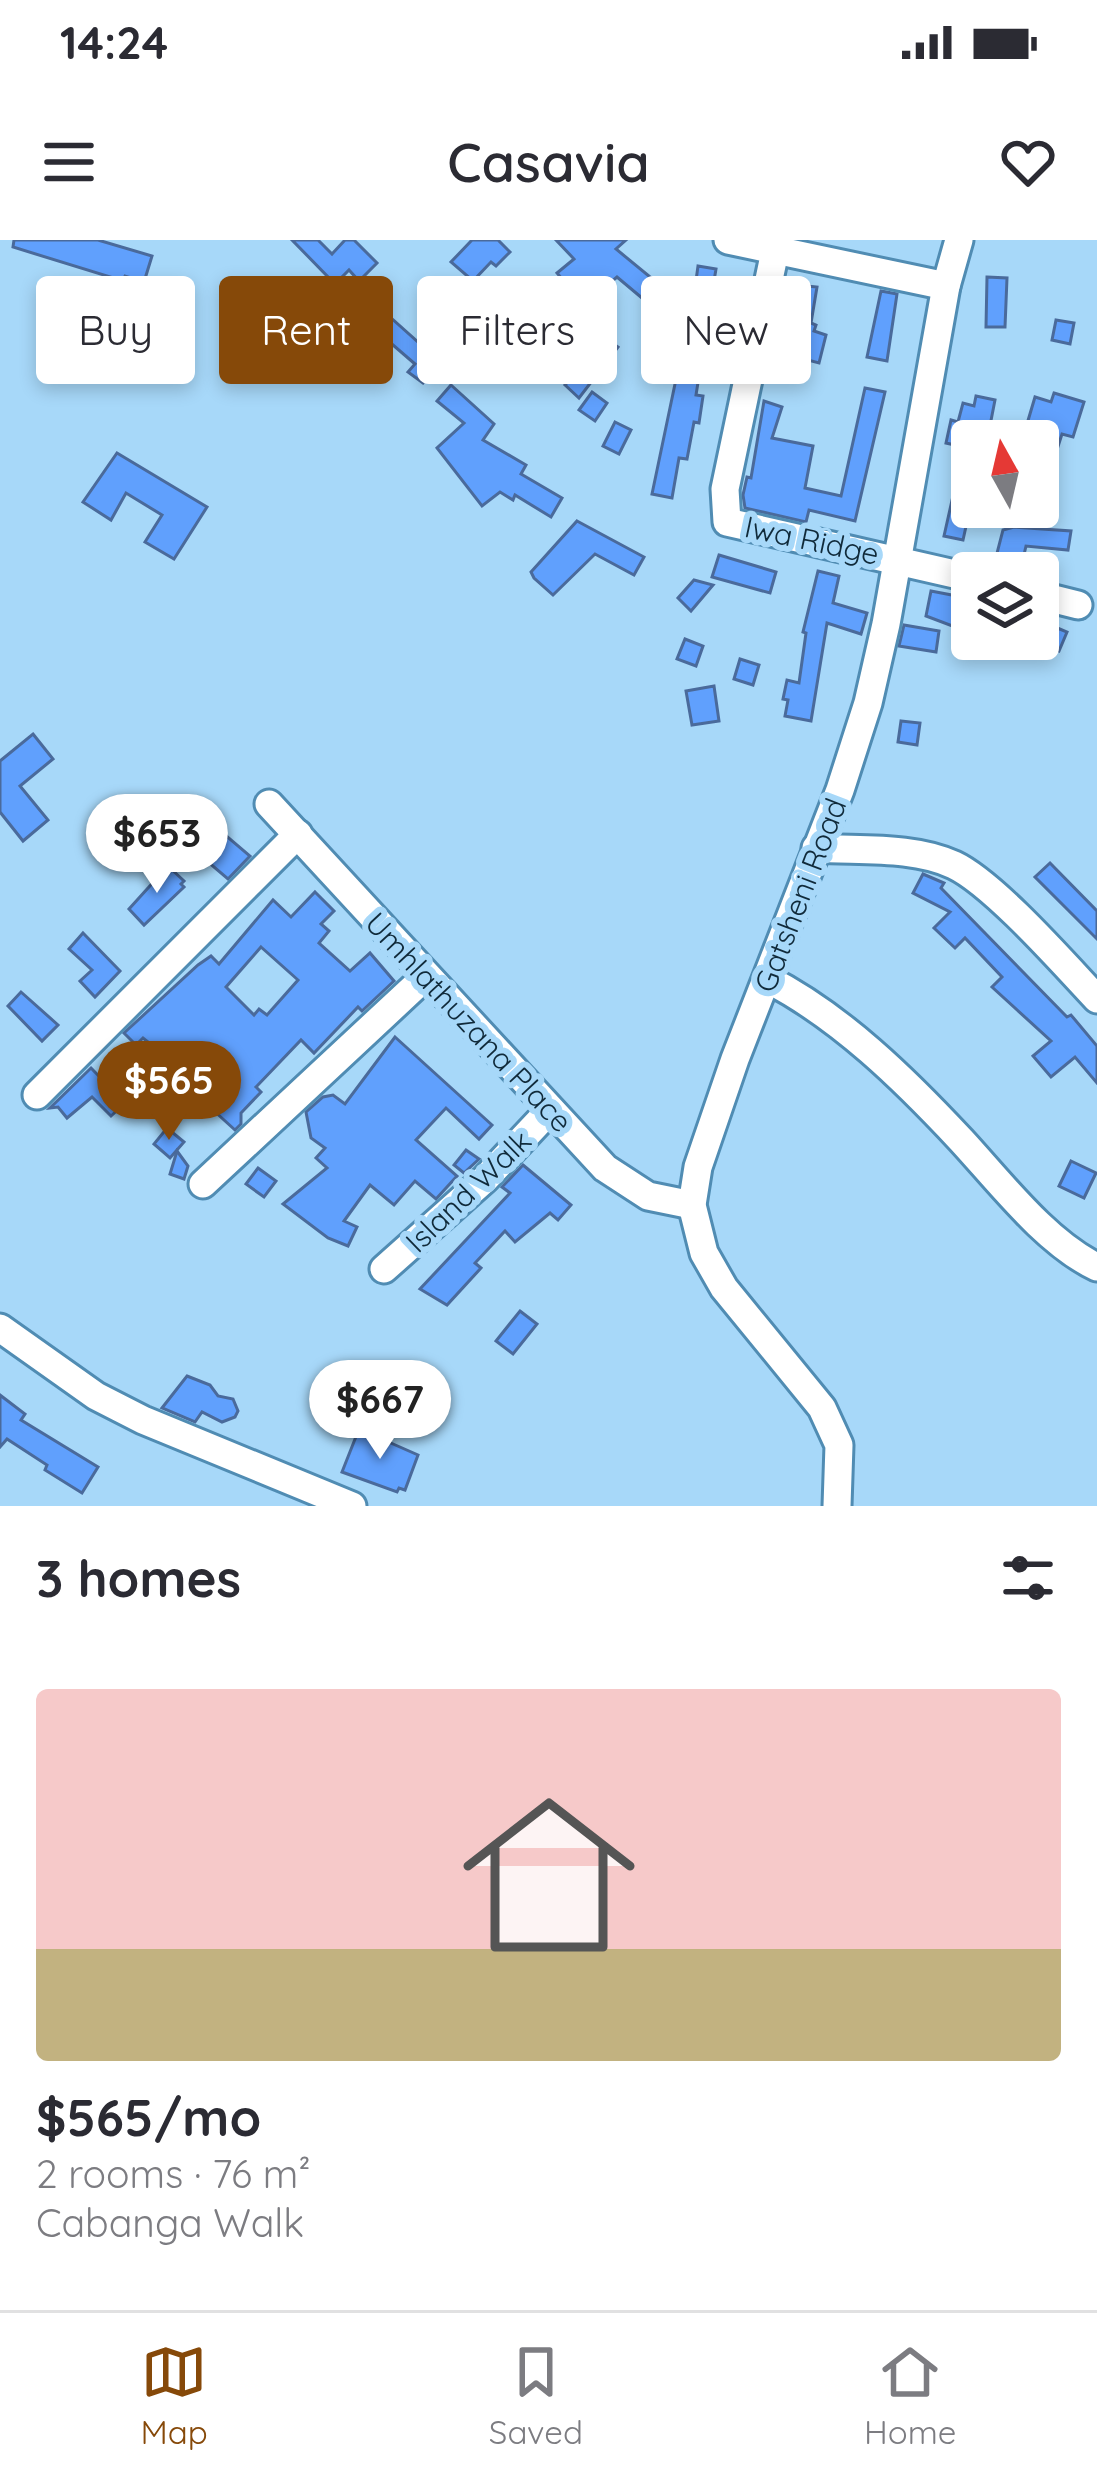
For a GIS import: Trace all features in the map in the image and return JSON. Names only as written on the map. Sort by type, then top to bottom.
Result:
[{"type":"street","points":[[728,240],[946,286]]},
{"type":"street","name":"Gatsheni Road","points":[[692,1205],[709,1134],[840,790],[868,703],[946,286],[959,240]]},
{"type":"street","name":"Iwa Ridge","points":[[775,250],[724,489],[727,522],[951,572]]},
{"type":"street","points":[[1059,600],[1078,605]]},
{"type":"street","name":"Umhlathuzana Place","points":[[268,804],[550,1111],[625,1184],[648,1196],[692,1205]]},
{"type":"street","points":[[37,1095],[298,834]]},
{"type":"street","points":[[816,848],[913,854],[955,865],[993,894],[1097,999]]},
{"type":"street","points":[[203,1184],[425,977]]},
{"type":"street","points":[[767,979],[813,1005],[910,1088],[1065,1246],[1097,1267]]},
{"type":"street","name":"Island Walk","points":[[384,1269],[454,1208],[550,1111]]},
{"type":"street","points":[[692,1205],[704,1253],[724,1288],[822,1408],[839,1445],[837,1506]]},
{"type":"street","points":[[0,1328],[96,1396],[143,1420],[352,1506]]},
{"type":"building","points":[[14,240],[98,240],[152,256],[146,276],[107,276],[13,247]]},
{"type":"building","points":[[292,240],[318,240],[332,254],[345,240],[354,240],[377,263],[364,276],[349,270],[343,276],[327,276]]},
{"type":"building","points":[[472,240],[498,240],[510,252],[478,276],[467,276],[451,262]]},
{"type":"building","points":[[556,240],[626,240],[616,249],[649,276],[641,276],[641,297],[617,276],[560,276],[557,273],[574,259]]},
{"type":"building","points":[[698,266],[716,269],[715,276],[697,276]]},
{"type":"building","points":[[987,277],[1007,278],[1005,327],[986,327]]},
{"type":"building","points":[[811,286],[817,287],[811,323]]},
{"type":"building","points":[[881,291],[897,294],[887,361],[867,357]]},
{"type":"building","points":[[393,320],[417,341],[417,379],[408,372],[415,364],[393,345]]},
{"type":"building","points":[[1056,320],[1074,323],[1070,344],[1052,340]]},
{"type":"building","points":[[811,323],[816,325],[814,331],[826,335],[819,363],[811,361]]},
{"type":"building","points":[[566,384],[590,384],[579,398]]},
{"type":"building","points":[[675,384],[698,384],[696,395],[703,396],[699,423],[694,422],[687,459],[679,458],[672,498],[652,494]]},
{"type":"building","points":[[451,385],[494,424],[483,440],[526,465],[521,474],[562,498],[551,517],[515,495],[513,500],[500,492],[482,506],[437,448],[464,423],[437,401]]},
{"type":"building","points":[[865,388],[885,392],[855,521],[809,510],[806,522],[745,508],[743,495],[747,477],[751,478],[764,401],[782,407],[772,438],[813,446],[805,488],[841,496]]},
{"type":"building","points":[[592,392],[607,403],[595,421],[579,410]]},
{"type":"building","points":[[1054,393],[1084,402],[1073,437],[1062,434],[1059,443],[1059,420],[1028,420],[1035,397],[1051,402]]},
{"type":"building","points":[[976,396],[995,400],[991,420],[959,420],[963,403],[974,406]]},
{"type":"building","points":[[615,422],[631,430],[619,454],[603,446]]},
{"type":"building","points":[[117,453],[207,507],[174,559],[145,542],[162,515],[126,493],[111,520],[83,502]]},
{"type":"building","points":[[951,505],[951,528],[966,528],[963,540],[944,536]]},
{"type":"building","points":[[577,521],[644,557],[634,575],[595,554],[553,595],[534,578],[531,572]]},
{"type":"building","points":[[1003,530],[1071,531],[1068,550],[1026,546],[1025,552],[997,552]]},
{"type":"building","points":[[719,555],[776,572],[770,593],[712,577]]},
{"type":"building","points":[[818,571],[839,576],[833,603],[867,613],[861,634],[827,623],[811,721],[785,716],[788,700],[783,699],[787,680],[799,683],[803,632]]},
{"type":"building","points":[[694,580],[713,585],[691,611],[678,598]]},
{"type":"building","points":[[931,591],[951,595],[951,625],[926,616]]},
{"type":"building","points":[[904,625],[939,631],[936,652],[899,646]]},
{"type":"building","points":[[685,639],[703,646],[696,666],[677,659]]},
{"type":"building","points":[[740,659],[759,665],[753,685],[734,679]]},
{"type":"building","points":[[714,686],[719,721],[692,725],[686,691]]},
{"type":"building","points":[[901,721],[920,723],[917,745],[898,742]]},
{"type":"building","points":[[33,734],[53,759],[20,786],[48,820],[23,841],[0,812],[0,761]]},
{"type":"building","points":[[198,799],[215,819],[211,823],[250,856],[228,879],[208,862],[211,857],[177,816]]},
{"type":"building","points":[[1050,863],[1097,911],[1097,939],[1035,877]]},
{"type":"building","points":[[168,866],[184,881],[184,887],[144,925],[129,909]]},
{"type":"building","points":[[923,874],[944,883],[941,888],[1097,1046],[1097,1083],[1075,1057],[1051,1077],[1033,1056],[1051,1041],[992,987],[1002,977],[965,938],[955,948],[934,928],[950,912],[913,893]]},
{"type":"building","points":[[315,892],[334,911],[321,924],[329,931],[319,943],[350,971],[370,953],[394,981],[362,1011],[358,1007],[314,1053],[301,1040],[256,1087],[261,1092],[241,1113],[241,1124],[235,1130],[212,1109],[219,1102],[188,1074],[143,1038],[136,1045],[124,1033],[198,965],[211,956],[219,964],[273,900],[291,917]],"holes":[[[261,947],[298,980],[267,1015],[259,1009],[254,1015],[226,987]]]},
{"type":"building","points":[[83,933],[120,971],[95,997],[80,981],[92,970],[69,949]]},
{"type":"building","points":[[21,992],[58,1025],[42,1041],[8,1006]]},
{"type":"building","points":[[395,1037],[492,1125],[479,1139],[446,1108],[416,1140],[457,1176],[436,1199],[415,1181],[394,1205],[370,1185],[344,1221],[357,1227],[348,1246],[328,1238],[283,1204],[327,1168],[316,1158],[325,1148],[311,1138],[306,1112],[323,1097],[333,1095],[345,1104]]},
{"type":"building","points":[[91,1068],[125,1103],[111,1116],[92,1097],[67,1118],[58,1107],[50,1108]]},
{"type":"building","points":[[167,1128],[184,1142],[170,1158],[154,1144]]},
{"type":"building","points":[[466,1150],[479,1159],[464,1173],[454,1165]]},
{"type":"building","points":[[177,1151],[188,1166],[184,1179],[170,1174]]},
{"type":"building","points":[[1071,1161],[1096,1173],[1084,1198],[1059,1186]]},
{"type":"building","points":[[523,1165],[571,1205],[558,1220],[550,1213],[515,1242],[505,1231],[475,1263],[481,1268],[447,1305],[420,1289],[510,1193],[502,1187]]},
{"type":"building","points":[[258,1168],[276,1181],[264,1197],[246,1184]]},
{"type":"building","points":[[520,1311],[537,1324],[513,1354],[496,1341]]},
{"type":"building","points":[[187,1376],[210,1385],[218,1396],[233,1399],[238,1411],[235,1417],[222,1422],[202,1412],[195,1422],[162,1408]]},
{"type":"building","points":[[0,1395],[25,1414],[21,1420],[98,1467],[82,1493],[7,1439],[0,1447]]},
{"type":"building","points":[[359,1429],[418,1455],[405,1490],[397,1492],[342,1472]]}]
